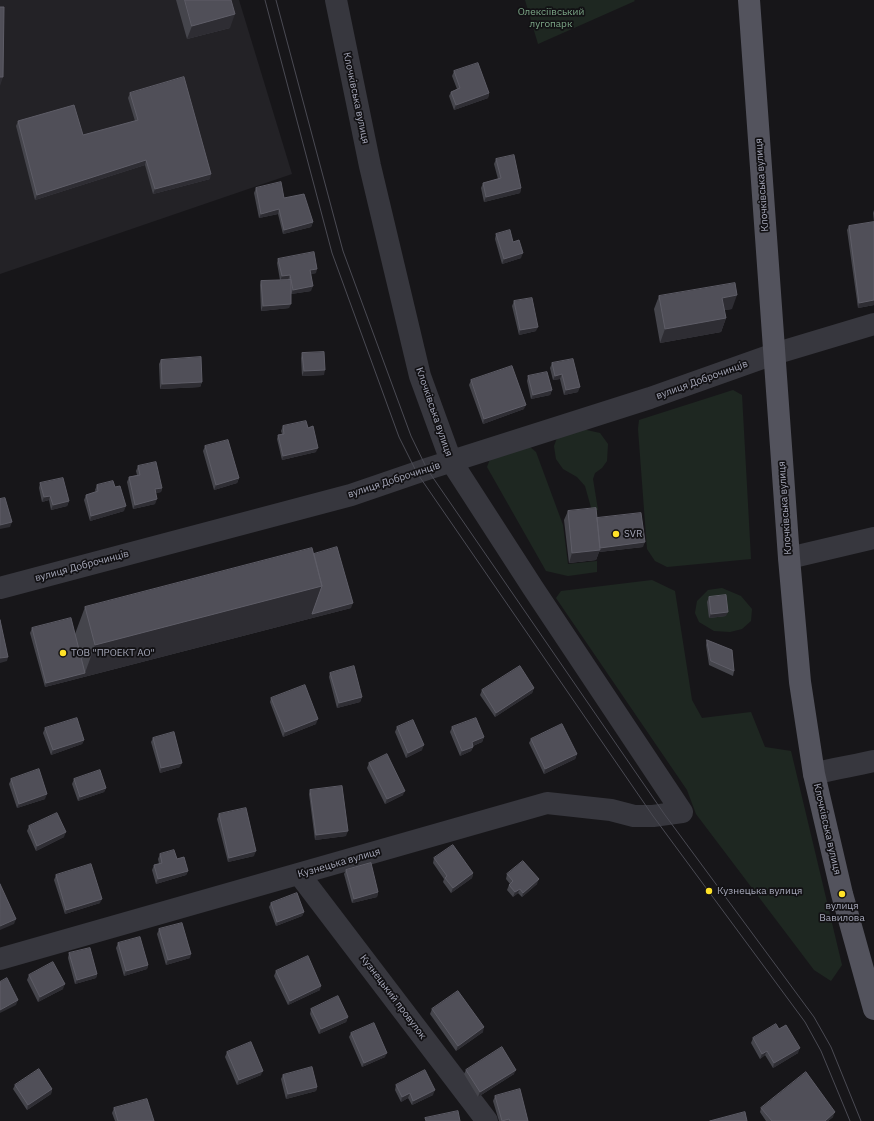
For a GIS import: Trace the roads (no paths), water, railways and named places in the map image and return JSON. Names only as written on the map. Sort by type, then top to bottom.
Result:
[{"type":"main road","name":"Клочківська вулиця","points":[[749,0],[789,558],[800,682],[814,774],[842,894],[874,1009]]},
{"type":"street","name":"Клочківська вулиця","points":[[336,0],[370,166],[420,376],[451,461],[533,588],[682,812]]},
{"type":"street","name":"вулиця Доброчинців","points":[[0,588],[351,495],[451,461],[650,398],[774,354],[874,324]]},
{"type":"street","points":[[789,558],[874,538]]},
{"type":"street","points":[[814,774],[874,760]]},
{"type":"street","name":"Кузнецька вулиця","points":[[0,959],[547,803],[611,810],[634,816],[653,816],[682,812]]},
{"type":"street","name":"Кузнецький провулок","points":[[299,874],[487,1121]]},
{"type":"tram line","points":[[265,0],[332,253],[399,437],[417,473],[653,816],[805,1022],[821,1051],[850,1121]]},
{"type":"tram line","points":[[276,0],[343,251],[411,436],[427,469],[665,815],[814,1017],[831,1047],[861,1121]]},
{"type":"place","name":"SVR","points":[[616,534]]},
{"type":"place","name":"ТОВ \"ПРОЕКТ АО\"","points":[[63,653]]},
{"type":"place","name":"Кузнецька вулиця","points":[[709,891]]},
{"type":"place","name":"вулиця Вавилова","points":[[842,894]]},
{"type":"park label","name":"Олексіївський лугопарк","points":[[551,18]]}]
